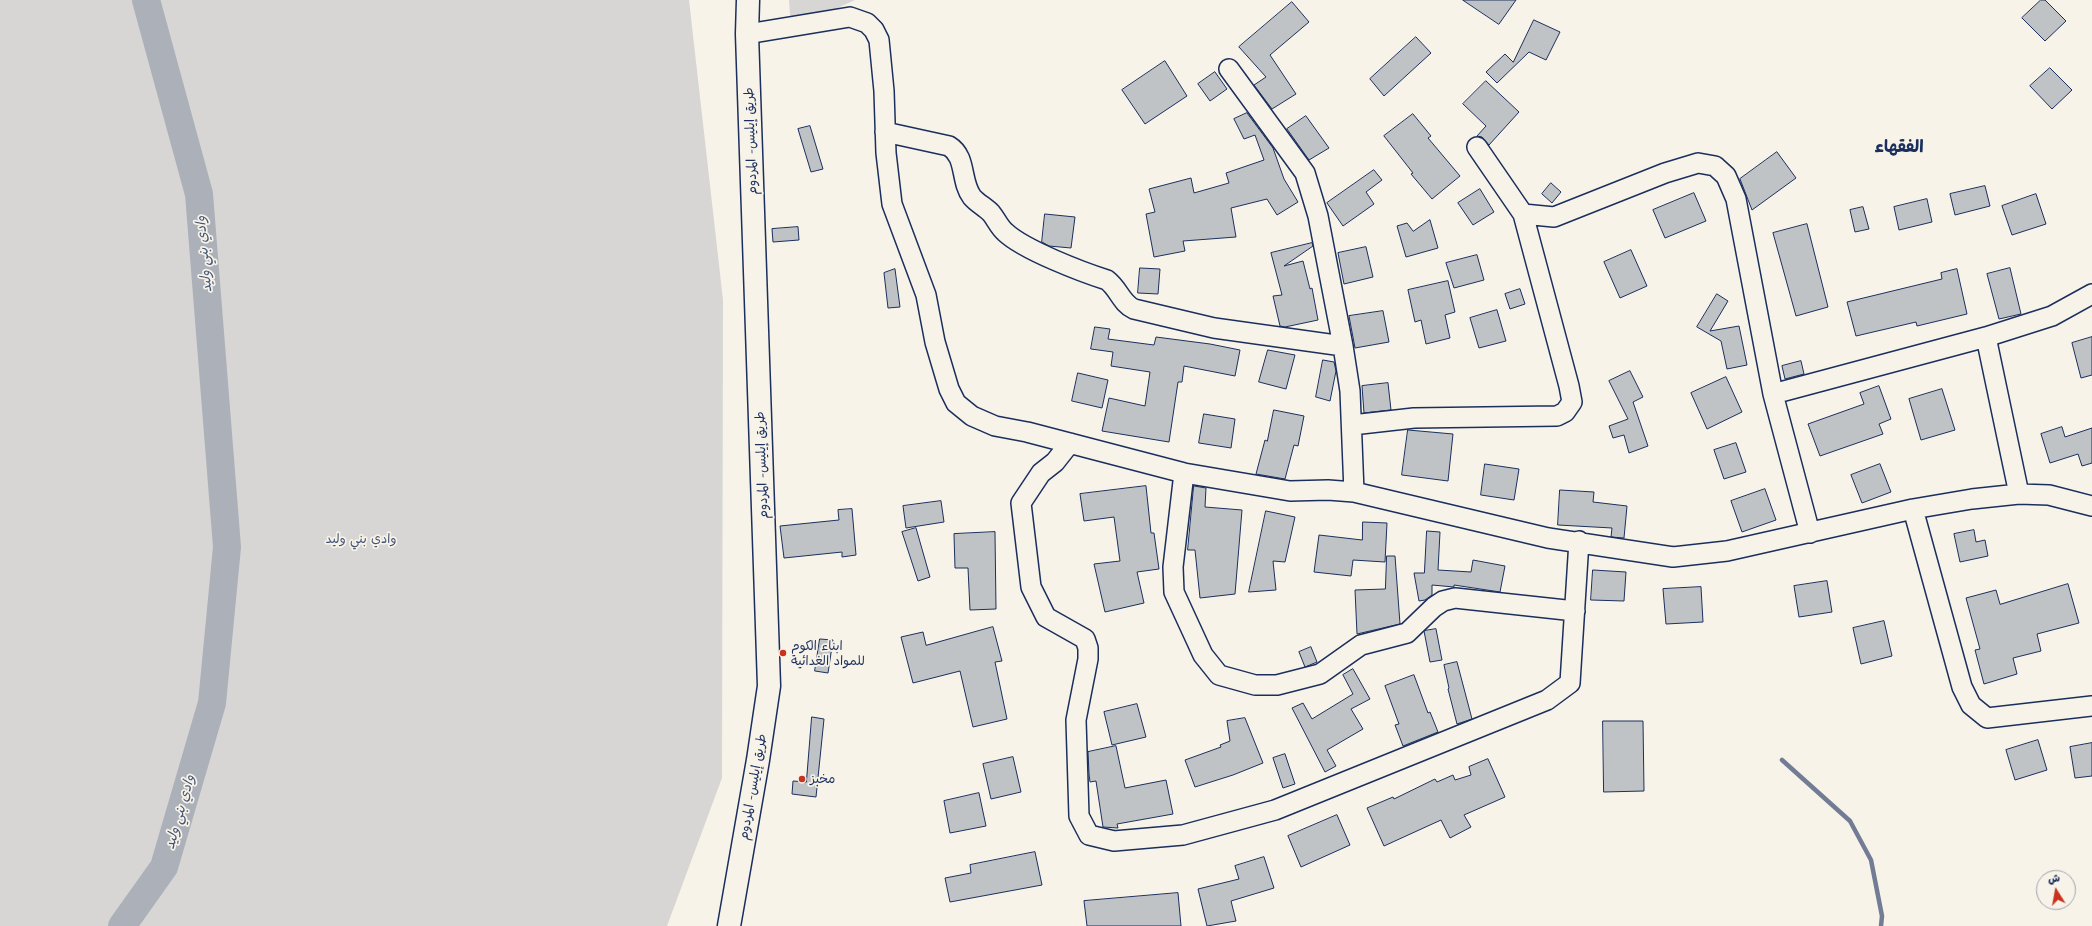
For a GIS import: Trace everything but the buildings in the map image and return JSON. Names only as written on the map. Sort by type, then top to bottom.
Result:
[{"type":"highway","name":"طريق إيليس- المردوم","points":[[728,926],[758,760],[769,686],[747,34],[748,0]]},
{"type":"street","points":[[747,34],[850,17],[867,22],[874,30],[879,40],[884,92],[888,180],[892,204],[911,250],[926,295],[935,342],[949,389],[956,402],[972,416],[995,426],[1070,443],[1184,473],[1279,490],[1328,490],[1354,492],[1548,538],[1579,541],[1673,557],[1727,551],[1913,509],[2020,494],[2049,495],[2092,506]]},
{"type":"street","points":[[1229,69],[1305,173],[1318,216],[1343,346],[1350,391],[1354,492]]},
{"type":"street","points":[[885,132],[949,146],[955,150],[959,155],[966,187],[972,198],[990,212],[1005,232],[1035,251],[1107,280],[1116,288],[1124,304],[1134,310],[1214,328],[1343,346]]},
{"type":"street","points":[[1352,425],[1414,418],[1557,416],[1565,412],[1572,402],[1523,214],[1477,147]]},
{"type":"street","points":[[1523,214],[1554,216],[1665,173],[1698,163],[1715,166],[1726,176],[1736,199],[1774,394],[1810,533]]},
{"type":"street","points":[[1774,394],[1986,337],[2052,316],[2092,294]]},
{"type":"street","points":[[1986,337],[2020,494]]},
{"type":"street","points":[[1070,443],[1055,462],[1041,473],[1020,503],[1031,587],[1046,617],[1085,639],[1088,648],[1088,659],[1076,720],[1079,816],[1089,835],[1114,841],[1183,835],[1275,810],[1547,700],[1570,683],[1579,541]]},
{"type":"street","points":[[1184,473],[1173,567],[1174,592],[1204,655],[1219,675],[1255,685],[1277,685],[1320,674],[1362,645],[1394,638],[1407,633],[1434,607],[1444,601],[1455,598],[1575,611]]},
{"type":"street","points":[[1913,509],[1962,687],[1971,705],[1987,718],[2092,706]]},
{"type":"green space","name":"وادي بني وليد","points":[[0,0],[689,0],[723,300],[722,778],[667,926],[0,926]]},
{"type":"green space","points":[[789,0],[855,0],[822,15],[796,20],[790,15]]},
{"type":"waterway","name":"وادي بني وليد","points":[[122,926],[164,867],[212,703],[227,547],[199,194],[146,0]]},
{"type":"waterway","points":[[1782,760],[1850,821],[1871,860],[1882,916],[1881,926]]},
{"type":"place","name":"ابناء الكوم للمواد الغدائية","points":[[783,653]]},
{"type":"place","name":"مخبز","points":[[802,779]]},
{"type":"district","name":"الفقهاء","points":[[1899,147]]}]
